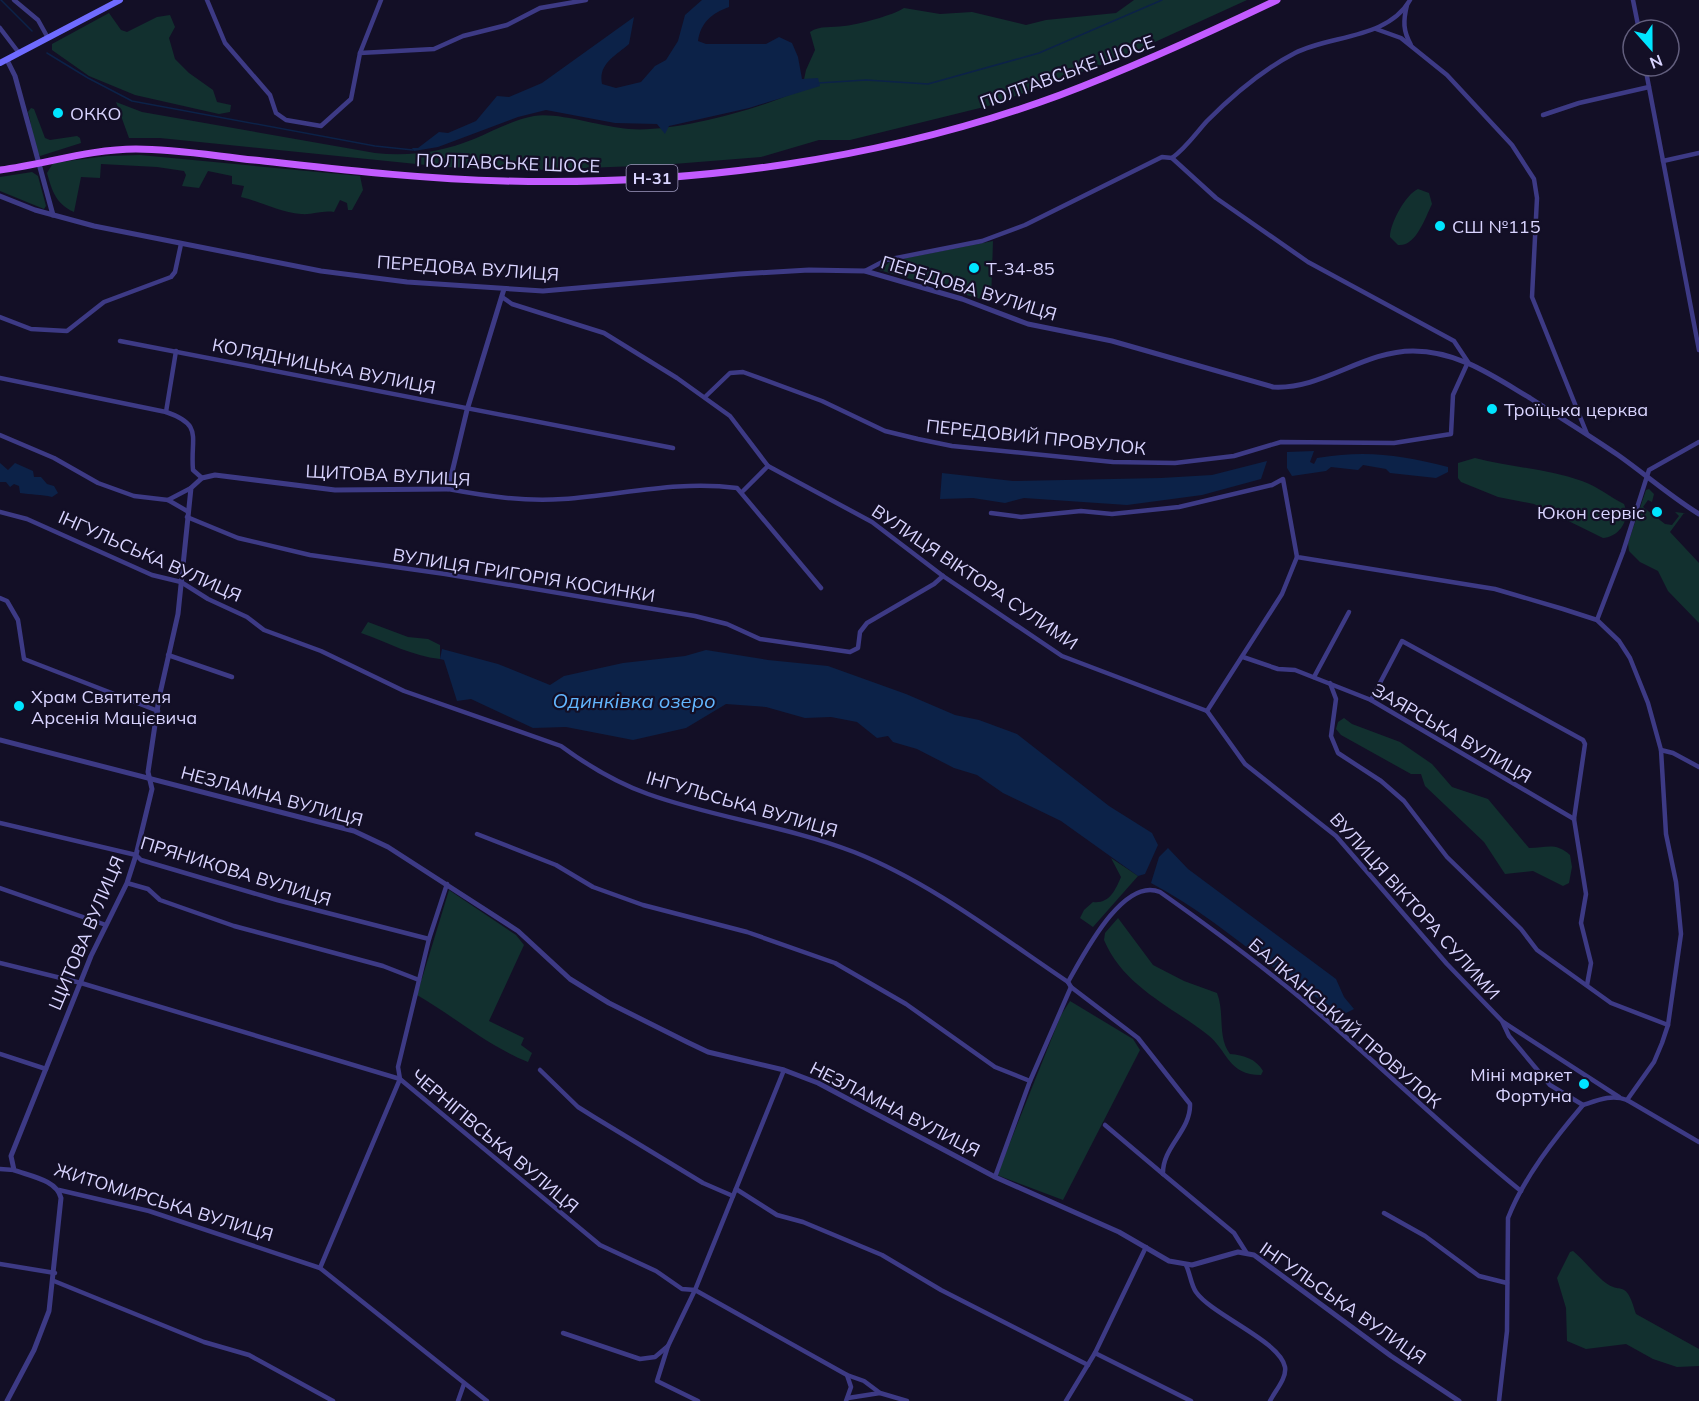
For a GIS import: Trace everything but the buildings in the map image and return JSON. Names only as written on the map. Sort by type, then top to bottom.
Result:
[{"type":"main road","points":[[3,61],[120,0]]},
{"type":"main road","name":"ПОЛТАВСЬКЕ ШОСЕ","points":[[0,170],[106,151],[137,149],[441,178],[503,181],[618,180],[752,169],[845,153],[1001,114],[1059,95],[1166,52],[1277,0]]},
{"type":"street","points":[[14,0],[38,20],[48,38]]},
{"type":"street","points":[[207,0],[225,43],[270,94],[280,117],[292,122],[321,126],[351,99],[360,54],[381,0]]},
{"type":"street","points":[[360,54],[434,49],[464,36],[517,21],[540,8],[586,0]]},
{"type":"street","points":[[1633,0],[1637,18]]},
{"type":"street","points":[[1173,158],[1224,104],[1296,52],[1376,29],[1408,2]]},
{"type":"street","points":[[1408,2],[1403,20],[1405,34],[1412,47]]},
{"type":"street","points":[[0,28],[19,53]]},
{"type":"street","points":[[1376,29],[1401,39],[1447,75],[1523,159],[1534,179],[1537,198],[1532,297],[1587,434]]},
{"type":"street","points":[[3,61],[15,76],[53,215]]},
{"type":"street","points":[[1648,78],[1699,350]]},
{"type":"street","points":[[1543,115],[1579,103],[1649,87]]},
{"type":"street","points":[[1663,161],[1699,153]]},
{"type":"street","points":[[865,272],[886,260],[988,239],[1025,225],[1162,157],[1173,158],[1216,198],[1308,262],[1454,341],[1467,362]]},
{"type":"street","name":"ПЕРЕДОВА ВУЛИЦЯ","points":[[0,196],[53,215],[181,244],[321,271],[407,282],[504,289],[567,290],[739,274],[809,270],[865,272],[962,299],[1028,324],[1112,341],[1273,387],[1295,387],[1377,356],[1395,352],[1438,353],[1467,362],[1587,434],[1699,514]]},
{"type":"street","points":[[0,317],[31,329],[51,332],[66,331],[104,302],[171,277],[175,272],[181,244]]},
{"type":"street","points":[[448,489],[467,410],[504,289]]},
{"type":"street","name":"ВУЛИЦЯ ВІКТОРА СУЛИМИ","points":[[501,297],[512,304],[604,333],[706,396],[730,416],[768,466],[872,522],[943,576],[1062,656],[1208,711],[1245,764],[1336,836],[1447,964],[1502,1021],[1619,1097],[1699,1142]]},
{"type":"street","name":"КОЛЯДНИЦЬКА ВУЛИЦЯ","points":[[120,341],[467,410],[673,448]]},
{"type":"street","points":[[166,412],[176,351]]},
{"type":"street","name":"ПЕРЕДОВИЙ ПРОВУЛОК","points":[[706,396],[730,373],[743,372],[822,401],[885,430],[918,439],[952,446],[1113,462],[1174,463],[1234,456],[1281,442],[1394,443],[1449,436],[1452,433],[1454,395],[1467,362]]},
{"type":"street","points":[[0,378],[166,412],[184,418],[193,432],[193,470],[202,478],[191,488],[168,500],[134,496],[98,483],[54,458],[0,435]]},
{"type":"street","points":[[1597,620],[1649,470],[1699,442]]},
{"type":"street","points":[[768,466],[743,491],[756,513],[795,554],[803,568],[821,588]]},
{"type":"street","name":"ЩИТОВА ВУЛИЦЯ","points":[[202,478],[215,476],[336,490],[448,489],[516,500],[570,498],[677,485],[727,486],[743,491]]},
{"type":"street","points":[[991,513],[1021,517],[1080,511],[1112,514],[1179,507],[1283,479],[1297,557],[1282,594],[1208,711]]},
{"type":"street","name":"ЩИТОВА ВУЛИЦЯ","points":[[14,1170],[11,1156],[81,983],[127,883],[136,855],[152,789],[149,779],[158,711],[178,614],[191,488]]},
{"type":"street","name":"ВУЛИЦЯ ГРИГОРІЯ КОСИНКИ","points":[[168,500],[187,514],[238,538],[310,555],[445,574],[695,616],[770,641],[850,652],[858,648],[860,632],[867,623],[934,584],[943,576]]},
{"type":"street","name":"ІНГУЛЬСЬКА ВУЛИЦЯ","points":[[0,512],[27,519],[152,575],[181,582],[208,599],[247,616],[264,630],[321,651],[404,691],[561,746],[581,761],[646,794],[678,804],[757,822],[852,851],[888,867],[1070,985],[1138,1038],[1190,1104],[1190,1119],[1167,1158],[1163,1174]]},
{"type":"street","points":[[1297,557],[1495,590],[1597,620],[1618,641],[1630,658],[1648,703],[1661,750],[1666,834],[1676,882],[1681,934],[1668,1025],[1654,1062],[1628,1100]]},
{"type":"street","points":[[0,598],[7,601],[18,620],[24,659],[158,711]]},
{"type":"street","points":[[1314,677],[1349,612]]},
{"type":"street","points":[[1371,700],[1401,641],[1583,740],[1585,744],[1574,819],[1586,894],[1581,922],[1591,963],[1587,985]]},
{"type":"street","points":[[168,655],[232,677]]},
{"type":"street","name":"ЗАЯРСЬКА ВУЛИЦЯ","points":[[1243,657],[1253,663],[1278,669],[1295,670],[1371,700],[1574,819]]},
{"type":"street","points":[[1330,683],[1336,699],[1331,736],[1338,753],[1392,789],[1447,857],[1521,929],[1532,945],[1611,1002],[1668,1025]]},
{"type":"street","name":"НЕЗЛАМНА ВУЛИЦЯ","points":[[0,740],[149,779],[282,810],[354,831],[388,847],[518,931],[570,979],[609,1003],[708,1052],[784,1070],[818,1083],[995,1177],[1146,1247],[1169,1261],[1186,1265]]},
{"type":"street","points":[[1661,750],[1673,753],[1699,767]]},
{"type":"street","name":"ПРЯНИКОВА ВУЛИЦЯ","points":[[0,823],[136,855],[141,860],[266,897],[429,939]]},
{"type":"street","points":[[477,834],[556,865],[593,887],[644,905],[747,933],[835,963],[906,1005],[995,1067],[1030,1081]]},
{"type":"street","points":[[127,883],[148,889],[159,900],[234,926],[383,966],[419,980]]},
{"type":"street","points":[[321,1268],[400,1079],[398,1067],[429,939],[447,884]]},
{"type":"street","points":[[0,888],[106,925]]},
{"type":"street","name":"БАЛКАНСЬКИЙ ПРОВУЛОК","points":[[1070,985],[1109,916],[1144,889],[1152,888],[1214,929],[1276,978],[1389,1074],[1474,1153],[1521,1191]]},
{"type":"street","name":"ЧЕРНІГІВСЬКА ВУЛИЦЯ","points":[[0,963],[81,983],[400,1079],[600,1245],[656,1271],[682,1288],[695,1290],[847,1375],[864,1381],[880,1393],[907,1401]]},
{"type":"street","points":[[995,1177],[1030,1081],[1070,985]]},
{"type":"street","name":"ВУЛИЦЯ ВІКТОРА СУЛИМИ","points":[[1502,1021],[1509,1036],[1550,1085],[1583,1105],[1601,1099],[1619,1097]]},
{"type":"street","points":[[0,1054],[46,1069]]},
{"type":"street","points":[[540,1070],[586,1112],[703,1183],[733,1197]]},
{"type":"street","points":[[698,1401],[657,1381],[668,1346],[695,1290],[784,1070]]},
{"type":"street","points":[[1499,1401],[1507,1330],[1508,1218],[1521,1191],[1564,1128],[1583,1105]]},
{"type":"street","name":"ІНГУЛЬСЬКА ВУЛИЦЯ","points":[[1105,1125],[1234,1233],[1246,1252],[1264,1261],[1391,1356],[1459,1401]]},
{"type":"street","name":"ЖИТОМИРСЬКА ВУЛИЦЯ","points":[[0,1169],[14,1170],[59,1190],[149,1211],[321,1268],[487,1401]]},
{"type":"street","points":[[736,1189],[777,1215],[803,1222],[882,1255],[940,1290],[1088,1365]]},
{"type":"street","points":[[7,1401],[34,1350],[45,1323],[55,1273],[61,1198],[59,1190]]},
{"type":"street","points":[[1384,1213],[1425,1236],[1479,1276],[1507,1283]]},
{"type":"street","points":[[1066,1401],[1095,1353],[1146,1247]]},
{"type":"street","points":[[1246,1252],[1186,1265],[1195,1291],[1209,1304],[1266,1344],[1284,1363],[1285,1374],[1270,1401]]},
{"type":"street","points":[[0,1264],[55,1273]]},
{"type":"street","points":[[54,1281],[204,1342],[249,1355],[333,1401]]},
{"type":"street","points":[[563,1333],[640,1359],[655,1357],[668,1346]]},
{"type":"street","points":[[1095,1353],[1191,1401]]},
{"type":"street","points":[[655,1357],[662,1365]]},
{"type":"street","points":[[847,1375],[851,1387],[847,1399],[880,1393]]},
{"type":"street","points":[[458,1401],[464,1384]]},
{"type":"green space","points":[[1134,0],[1247,0],[1122,57],[988,106],[850,140],[819,140],[761,157],[661,165],[536,170],[446,167],[160,138],[129,138],[116,102],[142,112],[375,153],[413,154],[462,143],[534,116],[555,116],[618,128],[647,129],[693,123],[741,112],[802,89],[806,70],[815,50],[810,32],[822,28],[866,22],[904,8],[940,14],[972,12],[1026,25],[1046,20],[1116,13]]},
{"type":"green space","points":[[109,13],[121,30],[127,32],[157,17],[170,15],[175,27],[169,38],[175,59],[189,73],[213,90],[217,102],[231,105],[230,112],[219,114],[135,95],[89,76],[52,50],[52,44]]},
{"type":"green space","points":[[31,108],[34,109],[45,138],[50,140],[77,136],[81,143],[40,156],[28,112]]},
{"type":"green space","points":[[140,155],[360,176],[363,190],[352,210],[348,210],[347,203],[340,200],[334,212],[301,214],[241,197],[244,186],[232,184],[232,176],[208,171],[199,188],[182,186],[186,175],[184,171],[101,164],[100,178],[81,177],[74,212],[59,201],[47,173],[53,163],[107,156]]},
{"type":"green space","points":[[32,172],[38,176],[46,206],[44,209],[0,191],[0,177]]},
{"type":"green space","points":[[1418,189],[1429,193],[1432,204],[1415,237],[1398,245],[1390,237],[1393,224],[1404,203]]},
{"type":"green space","points":[[993,241],[991,302],[879,270],[891,261]]},
{"type":"green space","points":[[1475,458],[1556,474],[1588,483],[1624,504],[1625,522],[1614,535],[1603,538],[1534,504],[1498,497],[1461,482],[1458,478],[1458,463]]},
{"type":"green space","points":[[1649,489],[1654,494],[1652,502],[1648,500],[1643,507],[1665,524],[1672,525],[1679,516],[1675,512],[1684,513],[1670,532],[1699,563],[1699,623],[1668,591],[1658,571],[1640,562],[1629,551],[1628,543],[1646,490]]},
{"type":"green space","points":[[368,622],[408,637],[428,639],[440,645],[440,659],[410,652],[361,633]]},
{"type":"green space","points":[[1344,718],[1352,724],[1400,742],[1432,764],[1452,787],[1488,799],[1529,848],[1551,847],[1565,851],[1570,855],[1572,867],[1569,883],[1563,886],[1533,871],[1505,874],[1484,842],[1425,786],[1421,774],[1411,774],[1341,735],[1336,729],[1338,722]]},
{"type":"green space","points":[[1111,858],[1138,876],[1093,927],[1080,918],[1084,910],[1093,902],[1107,899],[1116,887],[1121,877]]},
{"type":"green space","points":[[449,890],[516,935],[524,945],[489,1021],[524,1038],[521,1045],[532,1053],[528,1062],[485,1040],[417,995]]},
{"type":"green space","points":[[1118,918],[1153,965],[1184,981],[1217,993],[1226,1047],[1230,1054],[1245,1057],[1257,1063],[1263,1071],[1261,1075],[1250,1074],[1235,1067],[1208,1035],[1150,994],[1123,971],[1104,940],[1105,933]]},
{"type":"green space","points":[[1070,1001],[1133,1039],[1140,1050],[1063,1200],[997,1175],[1061,1015]]},
{"type":"green space","points":[[1573,1251],[1597,1276],[1629,1295],[1636,1314],[1699,1349],[1699,1366],[1677,1367],[1653,1359],[1626,1344],[1586,1349],[1567,1341],[1566,1308],[1557,1278],[1570,1252]]},
{"type":"water","points":[[702,0],[729,0],[729,7],[708,19],[699,34],[698,41],[706,44],[766,44],[779,37],[792,43],[798,57],[802,79],[818,78],[820,86],[749,108],[669,126],[665,134],[657,124],[615,123],[546,110],[518,117],[438,147],[414,151],[412,148],[418,148],[439,132],[448,133],[476,121],[497,96],[509,97],[542,83],[634,17],[629,44],[605,66],[601,77],[602,84],[616,88],[641,82],[655,66],[666,60],[678,41],[685,15]]},
{"type":"water","points":[[1314,451],[1310,462],[1314,464],[1317,458],[1368,454],[1414,459],[1448,467],[1448,472],[1436,478],[1390,473],[1386,469],[1363,465],[1358,470],[1331,467],[1326,471],[1292,476],[1287,468],[1287,452]]},
{"type":"water","points":[[1267,461],[1261,479],[1202,495],[1127,505],[1024,498],[1005,503],[973,498],[940,499],[942,473],[1013,481],[1161,478],[1212,475]]},
{"type":"water","points":[[0,463],[8,470],[15,463],[33,471],[34,477],[41,477],[47,484],[54,486],[58,493],[52,497],[20,493],[19,486],[14,484],[10,487],[6,482],[0,482]]},
{"type":"water","name":"Одинківка озеро","points":[[442,649],[498,664],[550,685],[564,676],[623,663],[685,656],[706,650],[768,660],[828,666],[906,694],[955,715],[979,720],[1017,734],[1109,806],[1152,833],[1158,845],[1145,874],[1138,876],[1061,821],[1003,793],[977,775],[954,768],[917,749],[893,742],[888,736],[877,738],[857,722],[831,717],[805,718],[766,707],[726,704],[686,728],[633,740],[566,727],[533,728],[471,699],[457,701],[444,660],[440,659]]},
{"type":"water","points":[[1168,848],[1188,869],[1336,979],[1344,997],[1354,1009],[1344,1014],[1319,999],[1201,913],[1151,883],[1159,857]]},
{"type":"waterway","points":[[1,0],[32,31]]},
{"type":"waterway","points":[[818,83],[866,80],[928,84],[1039,53],[1162,0]]},
{"type":"waterway","points":[[47,53],[132,101],[375,146],[413,150]]},
{"type":"place","name":"ОККО","points":[[58,113]]},
{"type":"place","name":"СШ №115","points":[[1440,226]]},
{"type":"place","name":"Т-34-85","points":[[974,268]]},
{"type":"place","name":"Троїцька церква","points":[[1492,409]]},
{"type":"place","name":"Юкон сервіс","points":[[1657,512]]},
{"type":"place","name":"Храм Святителя Арсенія Мацієвича","points":[[19,706]]},
{"type":"place","name":"Міні маркет Фортуна","points":[[1584,1084]]}]
